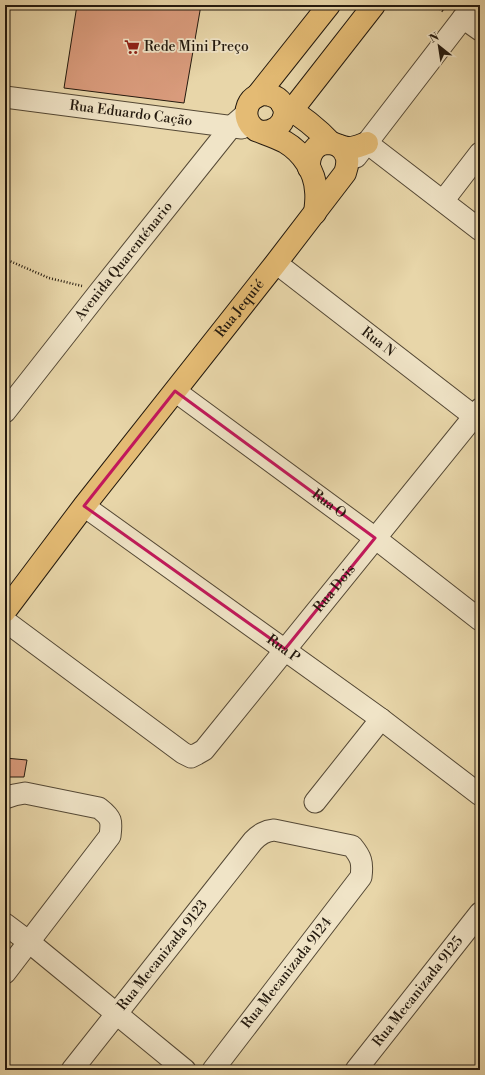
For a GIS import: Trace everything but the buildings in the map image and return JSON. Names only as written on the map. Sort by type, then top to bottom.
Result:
[{"type":"main road","name":"Avenida Quarenténario","points":[[263,115],[329,5]]},
{"type":"main road","name":"Avenida Quarenténario","points":[[263,115],[310,87],[374,5]]},
{"type":"main road","points":[[310,87],[311,108],[314,118],[331,141],[347,156],[348,164],[344,174],[334,181],[325,182],[317,178],[310,170],[310,157],[313,150],[331,141]]},
{"type":"main road","points":[[263,115],[349,148],[367,143]]},
{"type":"main road","points":[[263,115],[276,138],[292,146],[301,155],[310,170],[316,191],[315,213]]},
{"type":"main road","name":"Rua Jequié","points":[[5,611],[84,506],[276,263],[344,174]]},
{"type":"street","points":[[468,11],[480,30]]},
{"type":"street","name":"Rua Jequié","points":[[344,174],[468,11]]},
{"type":"street","name":"Rua Eduardo Cação","points":[[5,97],[263,115]]},
{"type":"street","name":"Avenida Quarenténario","points":[[5,412],[100,291],[263,115]]},
{"type":"street","points":[[367,143],[480,230]]},
{"type":"street","points":[[443,201],[480,153]]},
{"type":"street","name":"Rua N","points":[[276,263],[478,416]]},
{"type":"street","name":"Rua O","points":[[175,391],[375,538],[480,620]]},
{"type":"street","name":"Rua Dois","points":[[5,621],[183,754],[191,757],[198,754],[204,750],[375,538],[478,416]]},
{"type":"street","name":"Rua P","points":[[84,506],[381,719],[480,795]]},
{"type":"street","points":[[315,802],[381,719]]},
{"type":"street","points":[[5,798],[14,794],[25,793],[99,808],[106,814],[111,822],[110,836],[5,973]]},
{"type":"street","name":"Rua Mecanizada 9123","points":[[72,1070],[260,834],[266,831],[274,830],[352,846],[359,855],[362,865],[361,877]]},
{"type":"street","name":"Rua Mecanizada 9124","points":[[213,1070],[361,877]]},
{"type":"street","name":"Rua Mecanizada 9125","points":[[356,1070],[480,913]]},
{"type":"street","points":[[5,924],[185,1070]]},
{"type":"path","points":[[5,259],[49,278],[100,291]]},
{"type":"highlighted area","points":[[175,391],[375,538],[285,649],[84,506]]},
{"type":"place","name":"Rede Mini Preço","points":[[132,47]]}]
